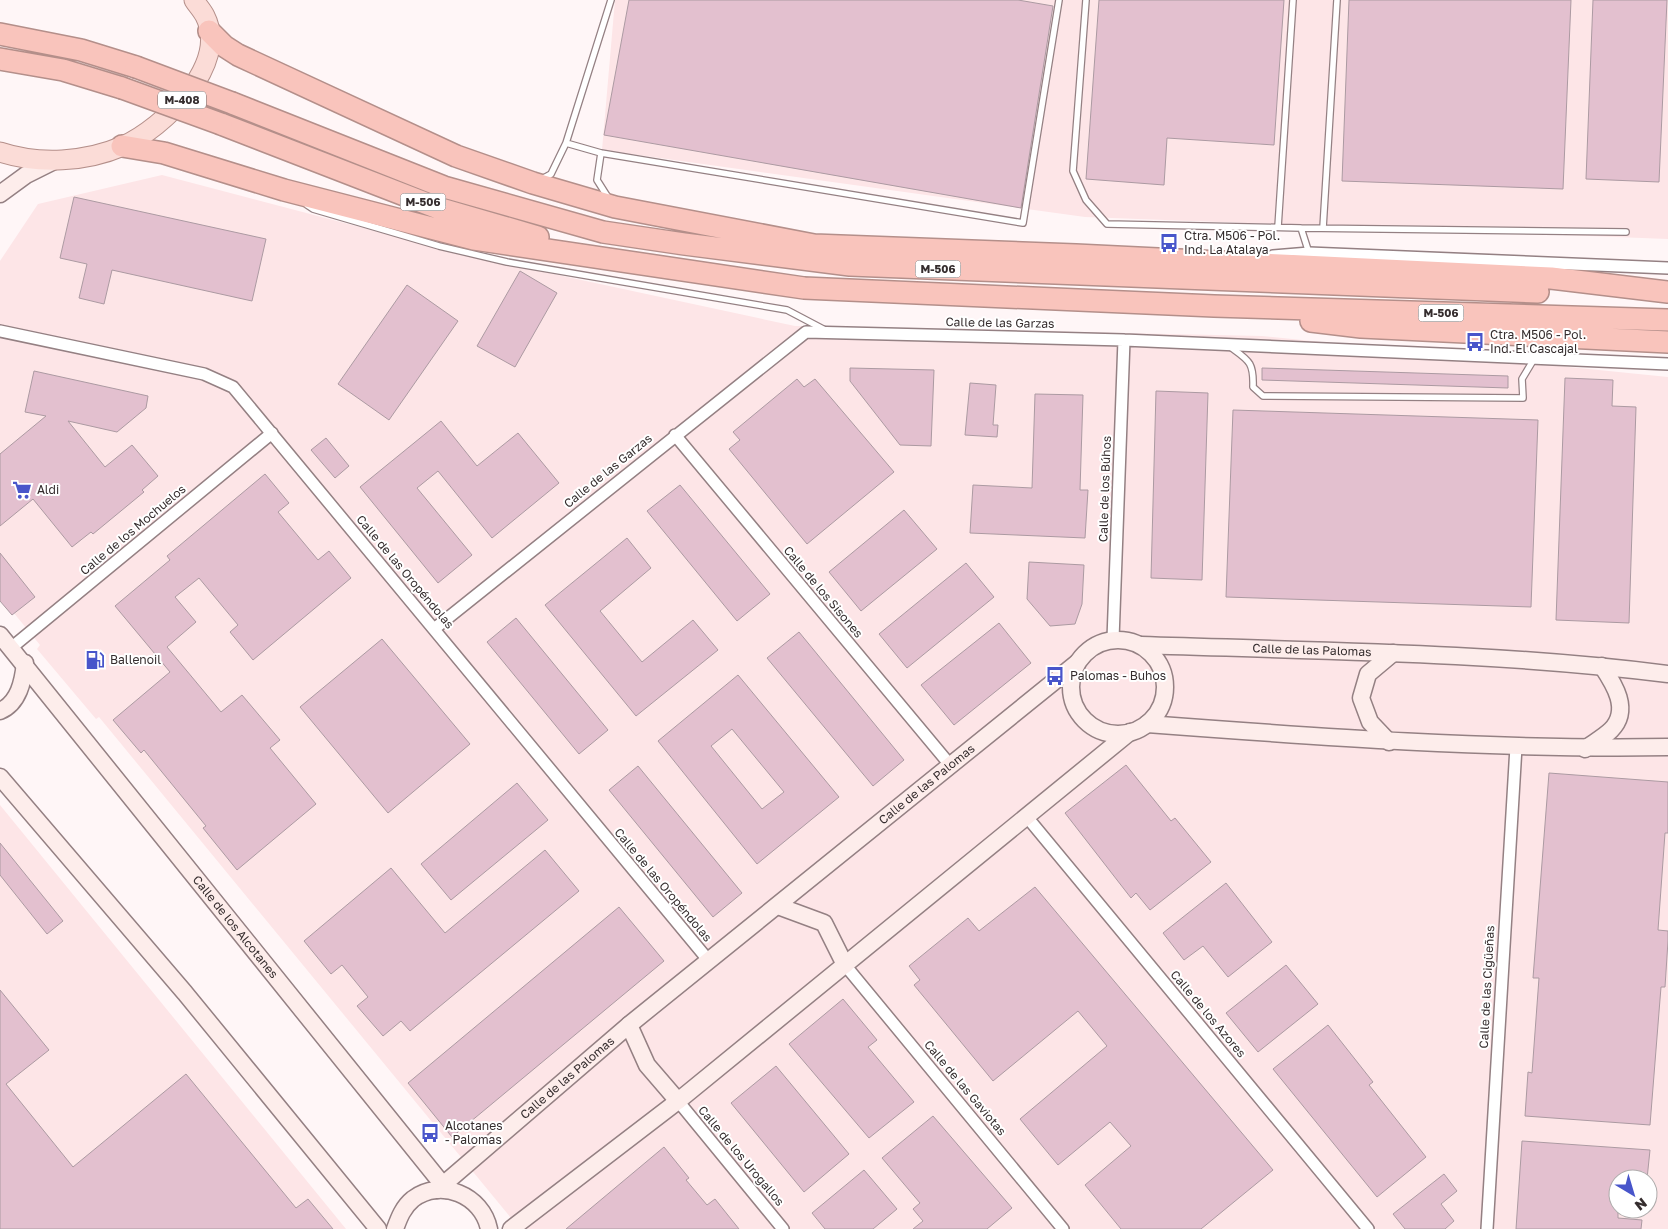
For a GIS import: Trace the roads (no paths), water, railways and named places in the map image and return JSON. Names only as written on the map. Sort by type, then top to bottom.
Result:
[{"type":"highway","points":[[208,16],[224,46],[238,55],[456,156],[533,183],[615,207],[814,245],[1076,255],[1550,278],[1668,292]]},
{"type":"highway","name":"M-506","points":[[0,34],[81,50],[136,67],[444,187],[603,232],[782,258],[850,265],[1668,297]]},
{"type":"highway","name":"M-506","points":[[1,59],[63,70],[122,88],[438,208],[632,262],[804,288],[1214,306],[1668,320]]},
{"type":"highway","points":[[122,146],[164,153],[284,190],[474,239],[632,262]]},
{"type":"highway","points":[[1214,306],[1259,316],[1361,327],[1664,343]]},
{"type":"main road","points":[[194,0],[208,16]]},
{"type":"main road","name":"M-408","points":[[0,152],[24,158],[54,161],[90,155],[122,146],[145,134],[186,96],[206,63],[210,47],[208,16]]},
{"type":"street","points":[[0,194],[26,175],[54,161]]},
{"type":"street","points":[[1076,255],[1256,257],[1309,253],[1668,268]]},
{"type":"street","name":"Calle de las Oropéndolas","points":[[0,331],[204,374],[233,387],[709,961]]},
{"type":"street","name":"Calle de las Garzas","points":[[434,629],[806,332],[1124,340],[1668,364]]},
{"type":"street","name":"Calle de los Búhos","points":[[1113,639],[1124,340]]},
{"type":"street","name":"Calle de los Mochuelos","points":[[11,648],[272,433]]},
{"type":"street","name":"Calle de los Sisones","points":[[675,435],[951,766]]},
{"type":"street","name":"Calle de los Alcotanes","points":[[0,635],[25,663],[442,1188]]},
{"type":"street","points":[[511,1229],[678,1101],[1130,732],[1147,724],[1157,713],[1164,698],[1165,683],[1162,668],[1153,655],[1141,645],[1128,640],[1113,639],[1099,644],[1086,652],[1077,663],[1071,678],[1071,694],[1076,709],[1086,722],[1099,730],[1115,734],[1130,732]]},
{"type":"street","name":"Calle de las Palomas","points":[[1141,645],[1393,653],[1602,666],[1668,674]]},
{"type":"street","name":"Calle de las Palomas","points":[[1389,742],[1370,722],[1360,698],[1368,674],[1393,653]]},
{"type":"street","points":[[0,711],[6,708],[22,686],[25,663]]},
{"type":"street","name":"Calle de las Palomas","points":[[395,1229],[400,1214],[412,1200],[429,1191],[442,1188],[630,1025],[1077,663]]},
{"type":"street","points":[[1585,749],[1612,730],[1621,711],[1617,688],[1602,666]]},
{"type":"street","points":[[1147,724],[1389,742],[1585,749],[1668,747]]},
{"type":"street","name":"Calle de las Cigüeñas","points":[[1487,1229],[1516,747]]},
{"type":"street","points":[[0,777],[185,993],[378,1229]]},
{"type":"street","name":"Calle de los Azores","points":[[1027,817],[1368,1229]]},
{"type":"street","points":[[778,906],[824,923],[845,965]]},
{"type":"street","name":"Calle de las Gaviotas","points":[[845,965],[1063,1229]]},
{"type":"street","points":[[630,1025],[647,1065],[678,1101]]},
{"type":"street","name":"Calle de los Urogallos","points":[[678,1101],[783,1229]]},
{"type":"street","points":[[442,1188],[466,1196],[480,1208],[489,1229]]},
{"type":"lane","points":[[533,183],[551,174],[566,143],[611,0]]},
{"type":"lane","points":[[566,143],[601,153],[1023,223],[1059,0]]},
{"type":"lane","points":[[1086,0],[1073,171],[1086,200],[1108,224],[1626,232]]},
{"type":"lane","points":[[1278,227],[1293,0]]},
{"type":"lane","points":[[1323,228],[1337,0]]},
{"type":"lane","points":[[601,153],[597,180],[615,207]]},
{"type":"lane","points":[[284,190],[313,209],[439,246],[506,262],[787,310],[829,332]]},
{"type":"lane","points":[[1301,228],[1309,253]]},
{"type":"lane","points":[[1227,345],[1246,358],[1254,369],[1253,387],[1263,396],[1523,398],[1522,379],[1534,358]]},
{"type":"place","name":"Ctra. M506 - Pol. Ind. La Atalaya","points":[[1169,243]]},
{"type":"place","name":"Ctra. M506 - Pol. Ind. El Cascajal","points":[[1475,342]]},
{"type":"place","name":"Aldi","points":[[22,490]]},
{"type":"place","name":"Ballenoil","points":[[95,660]]},
{"type":"place","name":"Palomas - Buhos","points":[[1055,676]]},
{"type":"place","name":"Alcotanes - Palomas","points":[[430,1133]]}]
